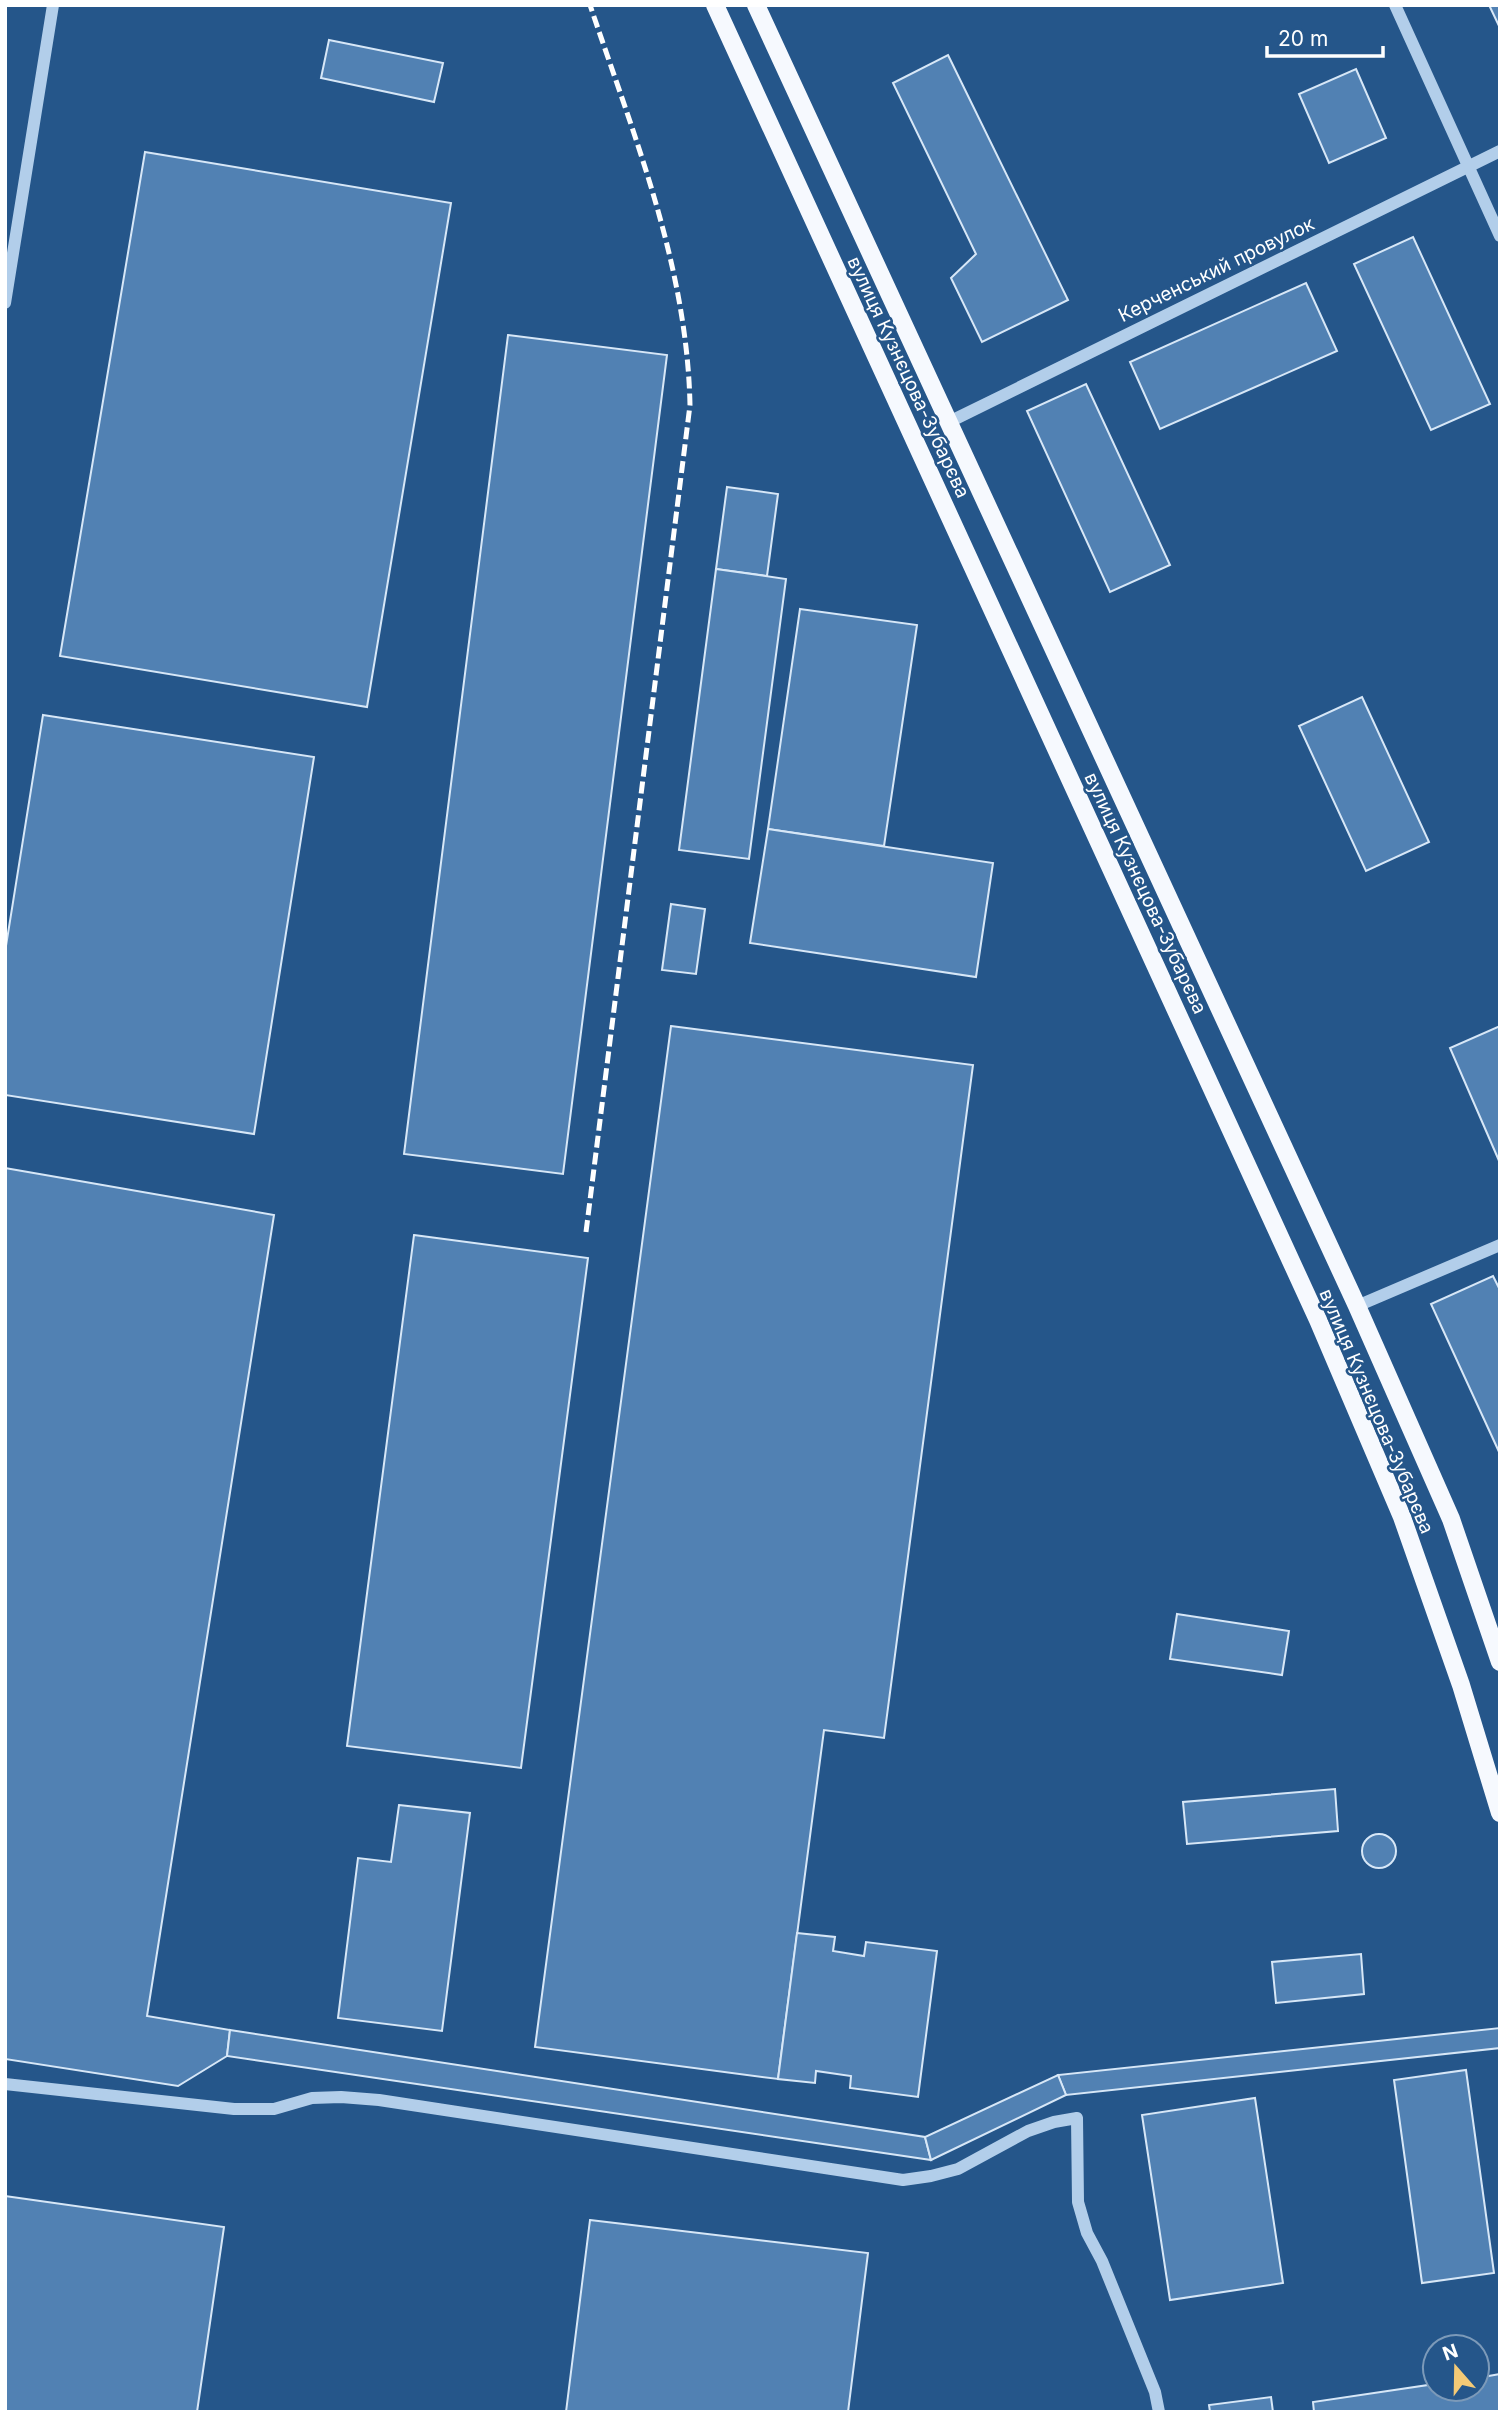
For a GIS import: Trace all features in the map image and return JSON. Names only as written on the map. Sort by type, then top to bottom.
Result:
[{"type":"main road","name":"вулиця Кузнєцова-Зубарєва","points":[[715,5],[1318,1320],[1402,1517],[1461,1685],[1500,1813]]},
{"type":"main road","name":"вулиця Кузнєцова-Зубарєва","points":[[756,5],[1357,1306],[1451,1519],[1500,1662]]},
{"type":"street","points":[[5,303],[53,5]]},
{"type":"street","points":[[1395,5],[1500,236]]},
{"type":"street","name":"Керченський провулок","points":[[949,422],[1500,151]]},
{"type":"street","points":[[1357,1306],[1500,1245]]},
{"type":"street","points":[[5,2084],[234,2109],[274,2109],[312,2098],[341,2096],[379,2100],[903,2179],[958,2169],[1028,2131],[1077,2118],[1078,2202],[1087,2233],[1102,2261],[1155,2392],[1159,2412]]},
{"type":"building","points":[[1489,5],[1500,5],[1500,28]]},
{"type":"building","points":[[329,40],[443,63],[434,102],[321,78]]},
{"type":"building","points":[[948,55],[1068,300],[982,342],[951,278],[976,254],[893,83]]},
{"type":"building","points":[[1356,69],[1386,138],[1329,163],[1299,94]]},
{"type":"building","points":[[145,152],[451,203],[367,707],[60,656]]},
{"type":"building","points":[[1413,237],[1490,404],[1431,430],[1354,264]]},
{"type":"building","points":[[1306,283],[1337,351],[1160,429],[1130,362]]},
{"type":"building","points":[[508,335],[667,355],[563,1174],[404,1154]]},
{"type":"building","points":[[1086,384],[1170,565],[1110,592],[1027,411]]},
{"type":"building","points":[[727,487],[778,494],[767,576],[716,569]]},
{"type":"building","points":[[716,569],[786,579],[749,859],[679,850]]},
{"type":"building","points":[[800,609],[917,625],[884,846],[768,829]]},
{"type":"building","points":[[1362,697],[1429,842],[1366,871],[1299,726]]},
{"type":"building","points":[[43,715],[314,757],[254,1134],[5,1095],[5,952]]},
{"type":"building","points":[[768,829],[993,863],[976,977],[750,943]]},
{"type":"building","points":[[671,904],[705,909],[696,974],[662,970]]},
{"type":"building","points":[[671,1026],[973,1065],[884,1738],[824,1730],[778,2079],[535,2047]]},
{"type":"building","points":[[1500,1026],[1500,1163],[1450,1048]]},
{"type":"building","points":[[5,1168],[274,1215],[147,2016],[230,2030],[227,2056],[178,2086],[5,2059]]},
{"type":"building","points":[[414,1235],[588,1258],[521,1768],[347,1746]]},
{"type":"building","points":[[1493,1276],[1500,1290],[1500,1454],[1431,1304]]},
{"type":"building","points":[[1177,1614],[1289,1631],[1282,1675],[1170,1659]]},
{"type":"building","points":[[1335,1789],[1338,1831],[1187,1844],[1183,1802]]},
{"type":"building","points":[[399,1805],[470,1813],[442,2031],[338,2018],[358,1858],[391,1862]]},
{"type":"building","points":[[1379,1834],[1391,1839],[1396,1851],[1391,1863],[1379,1868],[1367,1863],[1362,1851],[1367,1839]]},
{"type":"building","points":[[797,1933],[835,1937],[833,1951],[864,1956],[866,1942],[937,1951],[918,2097],[850,2088],[851,2076],[816,2071],[815,2083],[778,2079]]},
{"type":"building","points":[[1361,1954],[1364,1994],[1276,2003],[1272,1962]]},
{"type":"building","points":[[1500,2028],[1500,2048],[1066,2095],[1058,2075]]},
{"type":"building","points":[[230,2030],[925,2137],[931,2160],[227,2056]]},
{"type":"building","points":[[1466,2070],[1494,2273],[1422,2283],[1394,2080]]},
{"type":"building","points":[[1058,2075],[1066,2095],[931,2160],[925,2137]]},
{"type":"building","points":[[1255,2098],[1283,2283],[1170,2300],[1142,2115]]},
{"type":"building","points":[[5,2196],[224,2227],[197,2412],[5,2412]]},
{"type":"building","points":[[590,2220],[868,2253],[848,2412],[566,2412]]},
{"type":"building","points":[[1500,2374],[1500,2412],[1314,2412],[1313,2402],[1421,2386],[1421,2403],[1491,2403],[1491,2376]]},
{"type":"building","points":[[1271,2397],[1273,2412],[1210,2412],[1209,2405]]},
{"type":"railway","points":[[586,1232],[690,405],[687,353],[669,251],[640,152],[590,5]]}]
